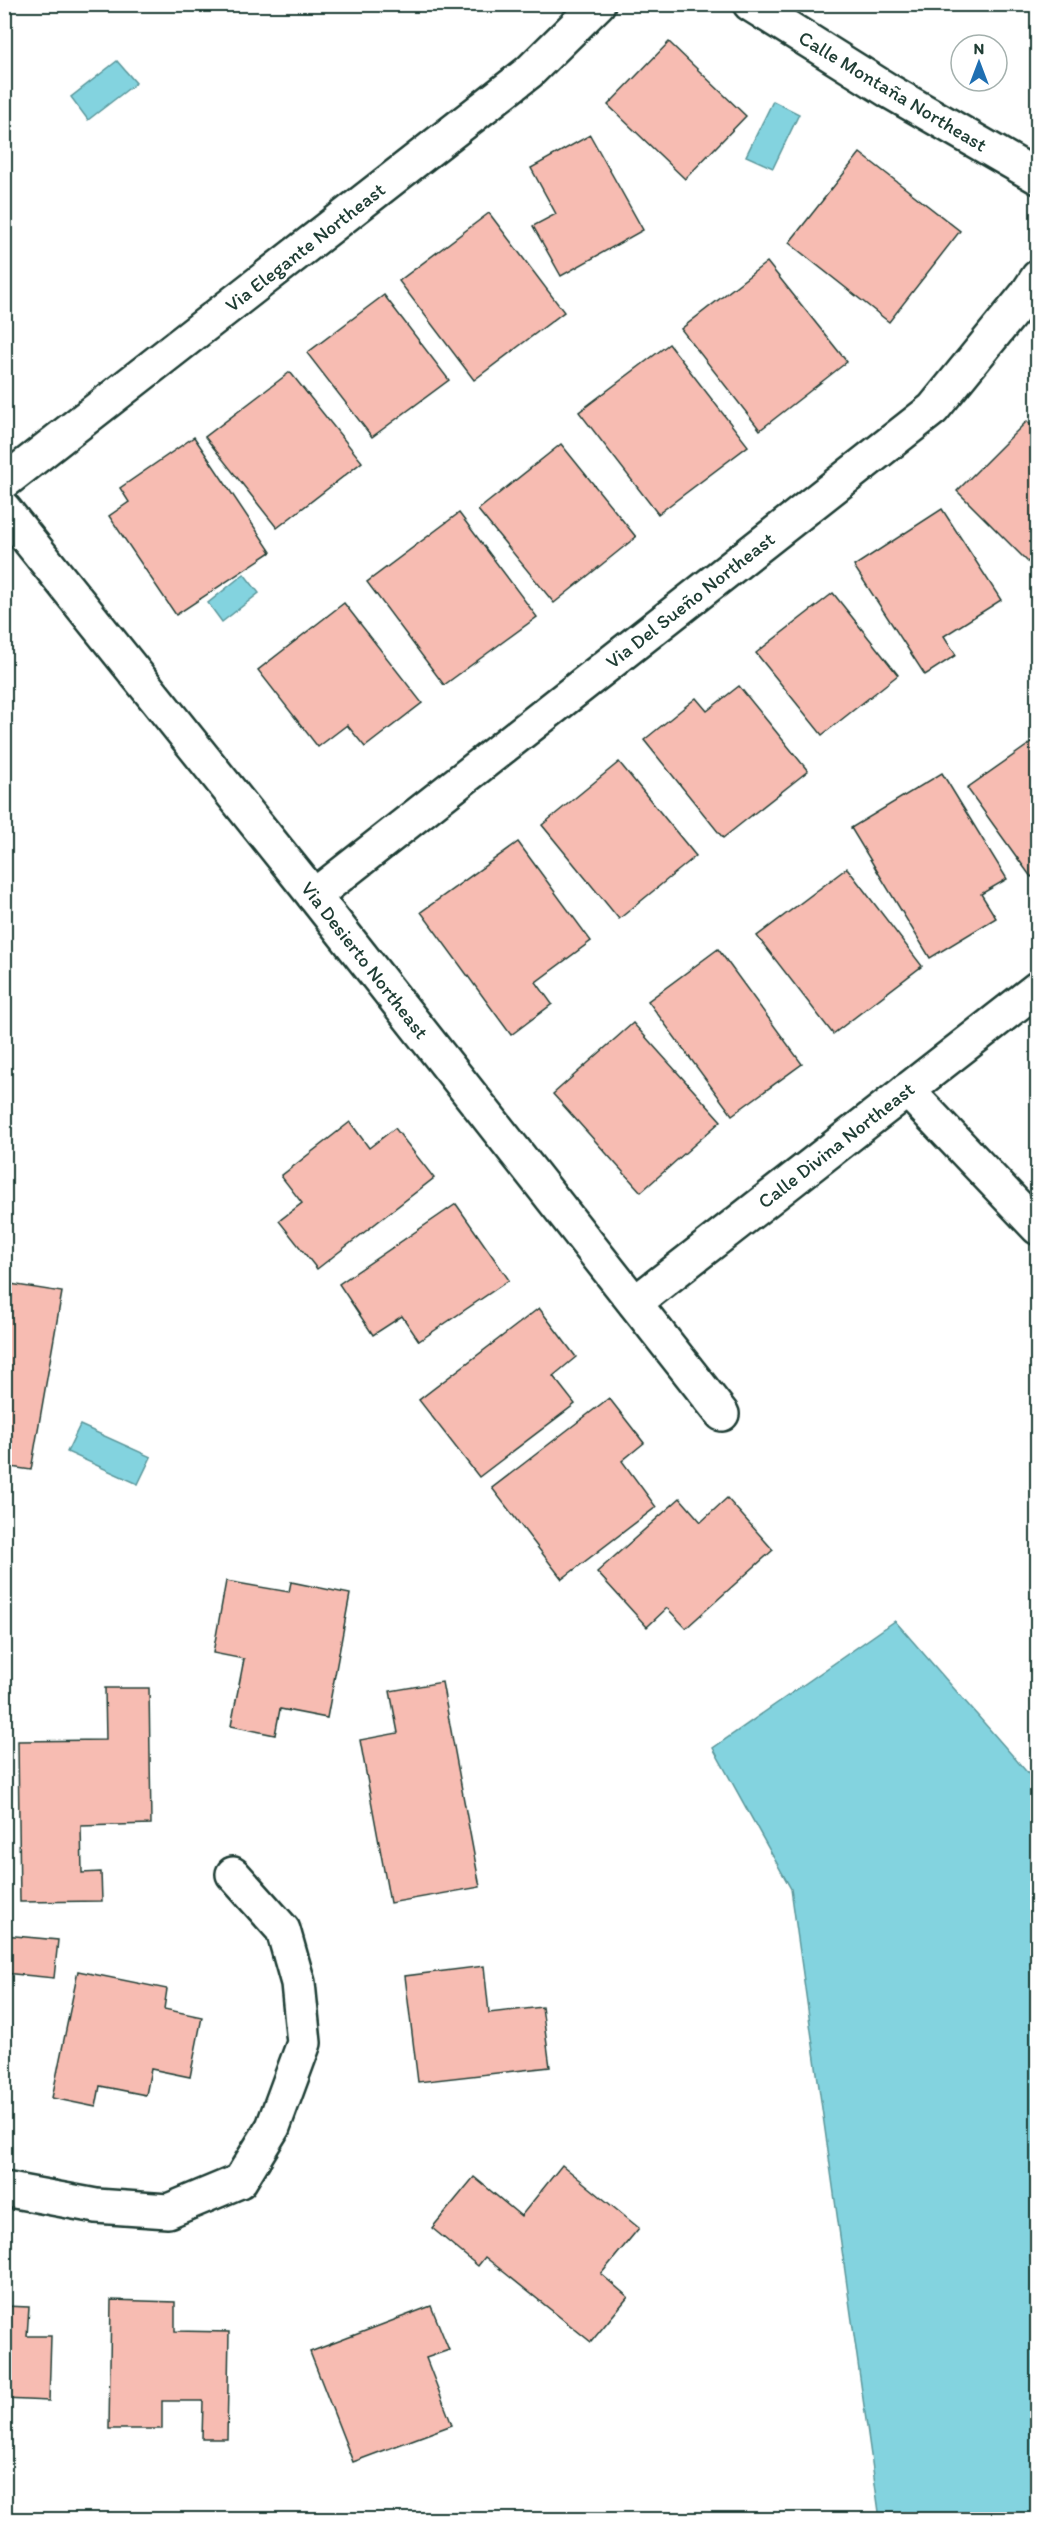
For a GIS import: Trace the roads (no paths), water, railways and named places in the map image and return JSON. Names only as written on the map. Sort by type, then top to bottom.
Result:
[{"type":"street","name":"Via Elegante Northeast","points":[[4,482],[529,72],[598,4]]},
{"type":"street","name":"Calle Montaña Northeast","points":[[750,4],[889,91],[1038,177]]},
{"type":"street","name":"Via Del Sueño Northeast","points":[[314,896],[933,409],[1026,295],[1038,277]]},
{"type":"street","name":"Via Desierto Northeast","points":[[4,509],[314,896],[722,1414]]},
{"type":"street","name":"Calle Divina Northeast","points":[[635,1303],[1038,988]]},
{"type":"street","points":[[907,1090],[1038,1228]]},
{"type":"street","points":[[4,2189],[96,2206],[168,2211],[240,2181],[273,2127],[304,2043],[298,1983],[283,1930],[233,1874]]},
{"type":"water","points":[[117,61],[136,83],[88,120],[71,97]]},
{"type":"water","points":[[773,101],[799,114],[773,168],[746,156]]},
{"type":"water","points":[[244,574],[259,593],[222,622],[208,603]]},
{"type":"water","points":[[80,1425],[151,1457],[138,1484],[67,1452]]},
{"type":"water","points":[[895,1621],[1032,1778],[1038,1820],[1037,2519],[880,2519],[791,1889],[713,1748]]}]
